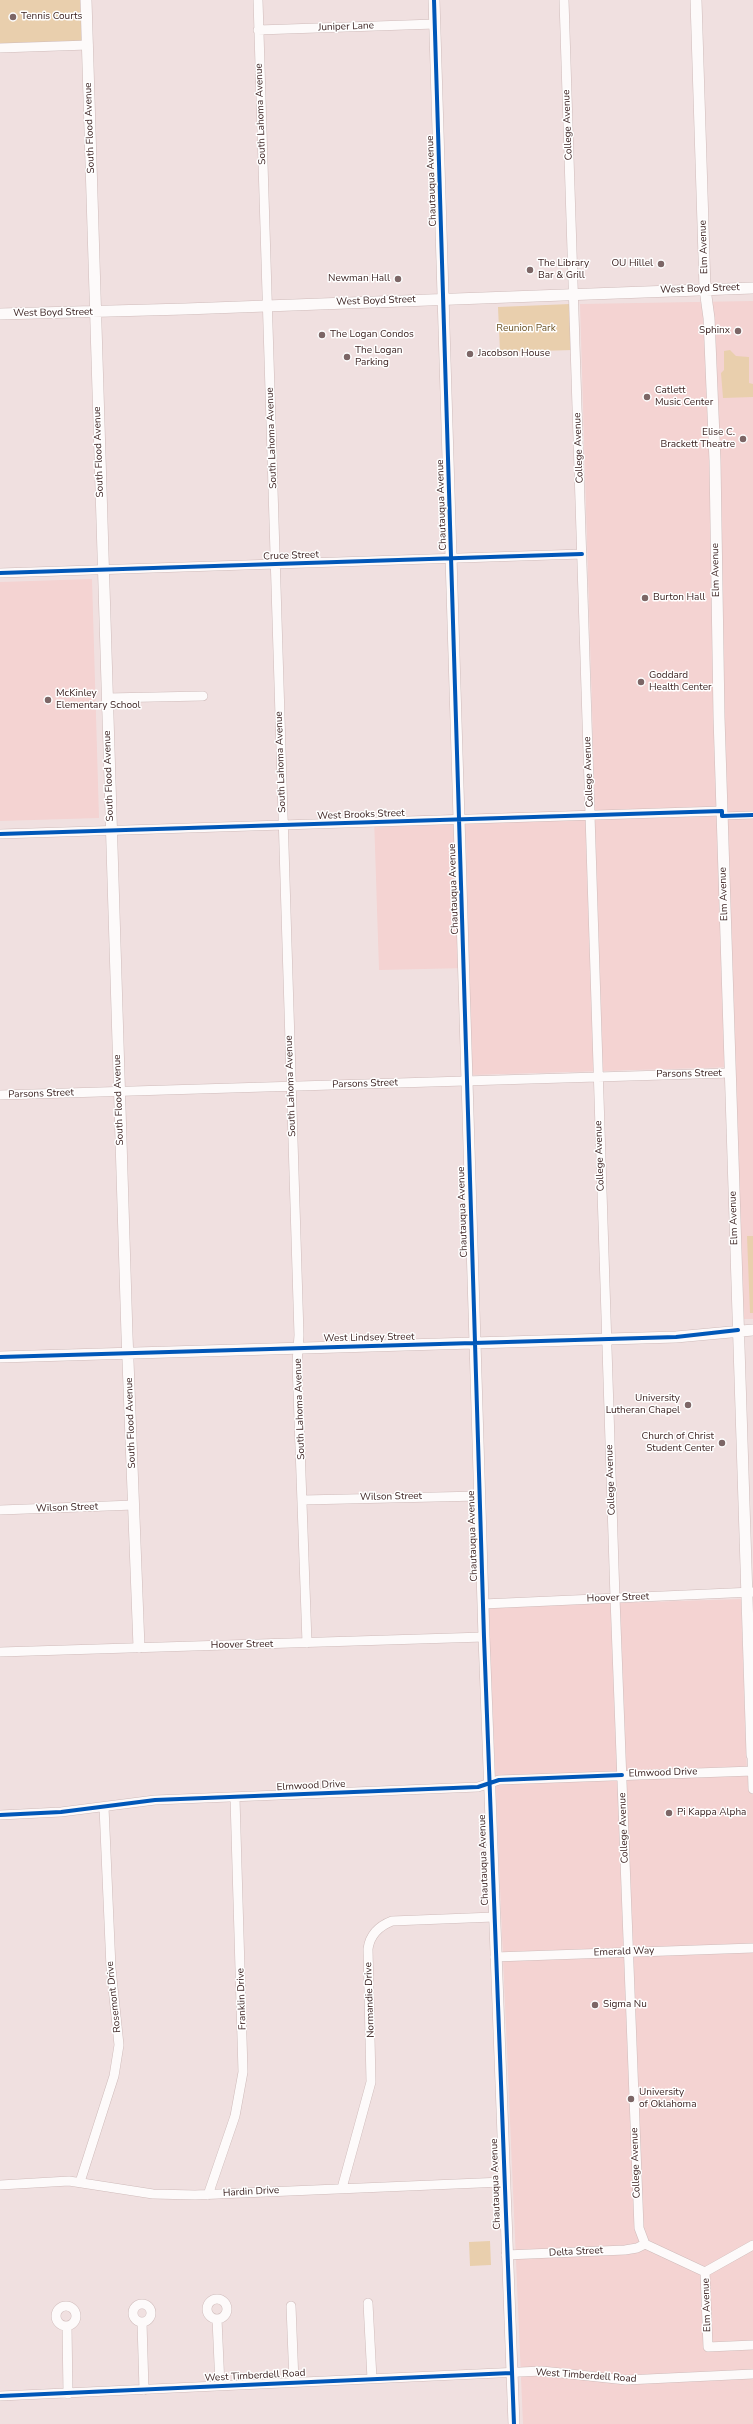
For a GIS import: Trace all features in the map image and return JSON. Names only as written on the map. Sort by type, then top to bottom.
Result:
[{"type":"street","name":"South Flood Avenue","points":[[86,0],[119,1092],[139,1647]]},
{"type":"street","name":"South Lahoma Avenue","points":[[258,0],[291,1086],[298,1348],[297,1363],[307,1643]]},
{"type":"street","name":"Chautauqua Avenue","points":[[434,0],[484,1637],[503,2182],[514,2424]]},
{"type":"street","name":"College Avenue","points":[[564,0],[614,1598],[622,1774],[638,2228],[645,2244]]},
{"type":"street","name":"Elm Avenue","points":[[696,0],[705,289],[709,318],[715,461],[722,814],[738,1330],[750,1592],[753,1789]]},
{"type":"street","name":"Juniper Lane","points":[[258,30],[435,24]]},
{"type":"street","points":[[0,48],[88,45]]},
{"type":"street","name":"West Boyd Street","points":[[0,314],[95,312],[753,288]]},
{"type":"street","name":"Cruce Street","points":[[0,574],[582,554]]},
{"type":"street","points":[[107,698],[203,696]]},
{"type":"street","name":"West Brooks Street","points":[[0,834],[590,816],[753,815]]},
{"type":"street","name":"Parsons Street","points":[[0,1095],[730,1073]]},
{"type":"street","name":"West Lindsey Street","points":[[0,1357],[676,1337],[738,1330],[753,1330]]},
{"type":"street","name":"Wilson Street","points":[[303,1500],[480,1496]]},
{"type":"street","name":"Wilson Street","points":[[0,1510],[134,1505]]},
{"type":"street","name":"Hoover Street","points":[[483,1604],[750,1592]]},
{"type":"street","name":"Hoover Street","points":[[0,1652],[484,1637]]},
{"type":"street","name":"Elmwood Drive","points":[[0,1815],[55,1813],[155,1800],[235,1798],[478,1787],[499,1780],[622,1774],[753,1771]]},
{"type":"street","name":"Franklin Drive","points":[[208,2194],[235,2116],[243,2072],[235,1798]]},
{"type":"street","name":"Rosemont Drive","points":[[80,2182],[114,2076],[119,2045],[111,1968],[104,1807]]},
{"type":"street","name":"Normandie Drive","points":[[342,2188],[371,2082],[368,1949],[371,1937],[380,1927],[392,1921],[494,1917]]},
{"type":"street","name":"Emerald Way","points":[[495,1957],[753,1948]]},
{"type":"street","name":"Hardin Drive","points":[[0,2185],[80,2182],[153,2194],[208,2194],[503,2182]]},
{"type":"street","points":[[645,2244],[705,2272]]},
{"type":"street","name":"Delta Street","points":[[506,2255],[625,2250],[637,2248],[645,2244]]},
{"type":"street","name":"Elm Avenue","points":[[753,2245],[705,2272],[708,2347],[753,2345]]},
{"type":"street","points":[[368,2302],[372,2379]]},
{"type":"street","name":"West Timberdell Road","points":[[292,2306],[294,2382]]},
{"type":"street","name":"West Timberdell Road","points":[[218,2319],[220,2386]]},
{"type":"street","points":[[142,2322],[144,2390]]},
{"type":"street","points":[[67,2326],[68,2394]]},
{"type":"street","name":"West Timberdell Road","points":[[0,2396],[511,2373],[550,2372],[626,2380],[753,2374]]},
{"type":"shaded area","points":[[753,301],[753,1319],[742,1319],[734,1067],[472,1075],[468,968],[379,970],[374,817],[595,810],[580,304]]},
{"type":"shaded area","name":"McKinley Elementary School","points":[[92,579],[99,818],[0,821],[0,582]]},
{"type":"shaded area","name":"University of Oklahoma","points":[[741,1599],[747,1774],[753,1774],[753,2424],[523,2424],[488,1607]]},
{"type":"green space","points":[[0,0],[81,0],[83,41],[0,44]]},
{"type":"green space","name":"Reunion Park","points":[[570,304],[574,350],[500,352],[498,307]]},
{"type":"green space","points":[[730,350],[736,356],[749,357],[749,383],[753,384],[753,397],[723,398],[721,373],[724,370],[724,351]]},
{"type":"green space","points":[[747,1236],[753,1236],[753,1313],[750,1313]]},
{"type":"green space","points":[[490,2241],[491,2265],[470,2266],[469,2242]]},
{"type":"cycle path","points":[[434,0],[484,1637],[514,2424]]},
{"type":"cycle path","points":[[0,573],[582,554]]},
{"type":"cycle path","points":[[0,834],[722,811],[722,816],[753,815]]},
{"type":"cycle path","points":[[0,1357],[676,1337],[738,1330]]},
{"type":"cycle path","points":[[0,1815],[61,1812],[155,1800],[478,1787],[499,1780],[622,1775]]},
{"type":"cycle path","points":[[0,2396],[511,2373]]},
{"type":"place","name":"Tennis Courts","points":[[13,17]]},
{"type":"place","name":"OU Hillel","points":[[661,264]]},
{"type":"place","name":"The Library Bar & Grill","points":[[530,270]]},
{"type":"place","name":"Newman Hall","points":[[398,279]]},
{"type":"place","name":"Sphinx","points":[[738,331]]},
{"type":"place","name":"The Logan Condos","points":[[322,335]]},
{"type":"place","name":"Jacobson House","points":[[470,354]]},
{"type":"place","name":"The Logan Parking","points":[[347,357]]},
{"type":"place","name":"Catlett Music Center","points":[[647,397]]},
{"type":"place","name":"Elise C. Brackett Theatre","points":[[743,439]]},
{"type":"place","name":"Burton Hall","points":[[645,598]]},
{"type":"place","name":"Goddard Health Center","points":[[641,682]]},
{"type":"place","name":"McKinley Elementary School","points":[[48,700]]},
{"type":"place","name":"University Lutheran Chapel","points":[[688,1405]]},
{"type":"place","name":"Church of Christ Student Center","points":[[722,1443]]},
{"type":"place","name":"Pi Kappa Alpha","points":[[669,1813]]},
{"type":"place","name":"Sigma Nu","points":[[595,2005]]},
{"type":"place","name":"University of Oklahoma","points":[[631,2099]]}]
